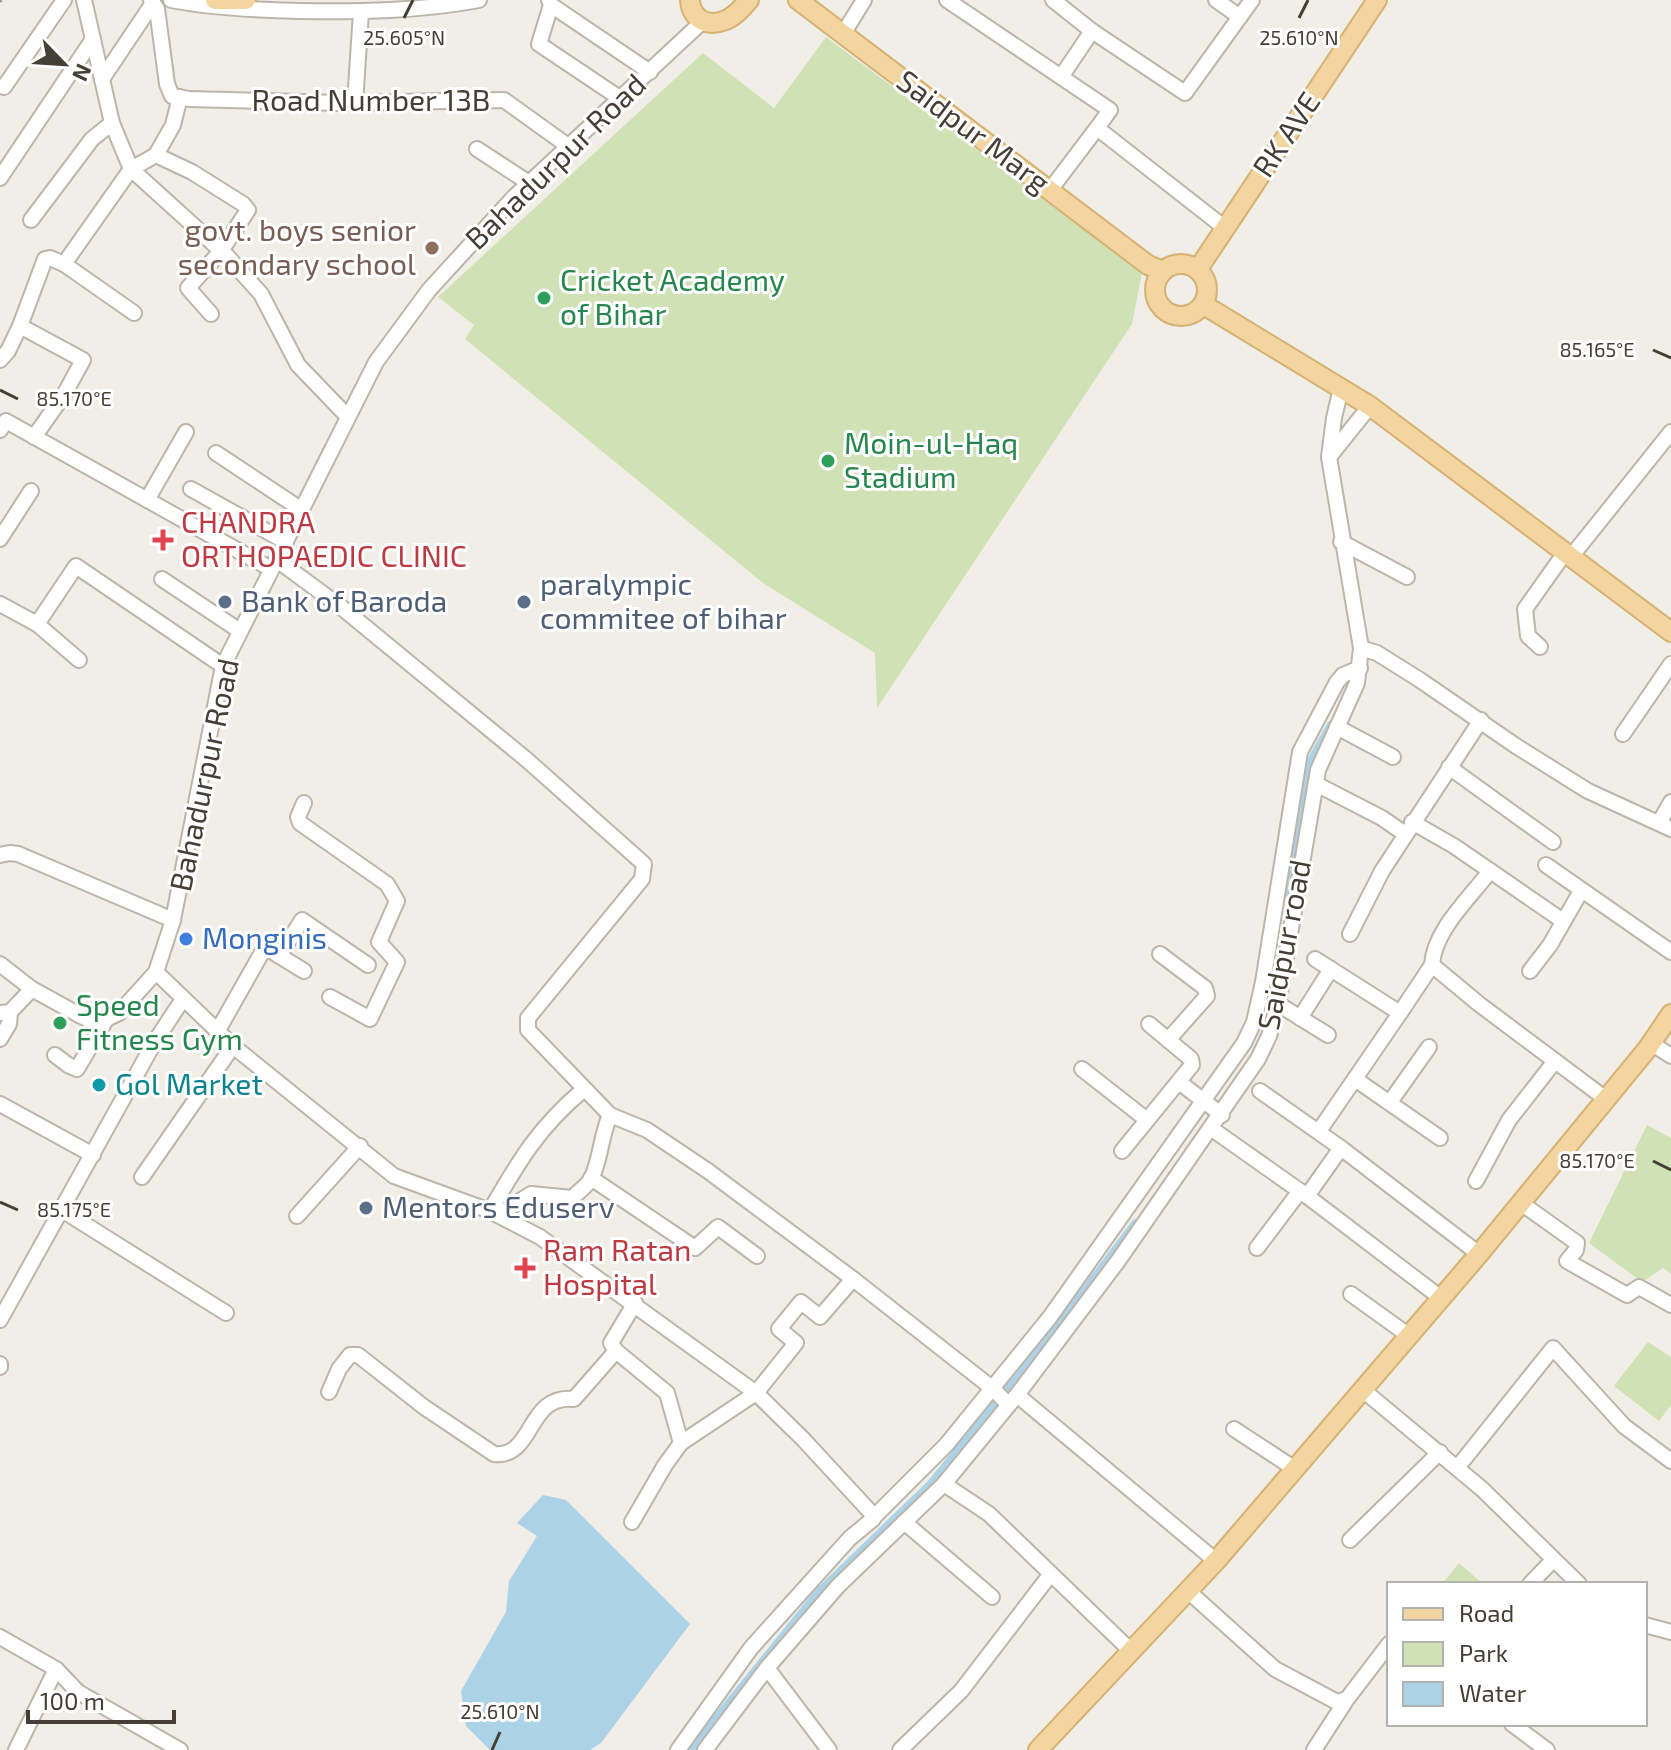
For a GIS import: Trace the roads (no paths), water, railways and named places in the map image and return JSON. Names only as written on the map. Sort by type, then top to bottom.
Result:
[{"type":"main road","points":[[215,0],[246,0]]},
{"type":"main road","points":[[687,2],[694,15],[703,21],[722,22],[749,0]]},
{"type":"main road","name":"Saidpur Marg","points":[[798,0],[1156,273]]},
{"type":"main road","name":"RK AVE","points":[[1198,269],[1377,0]]},
{"type":"main road","points":[[1178,264],[1198,269],[1206,280],[1208,293],[1204,305],[1193,315],[1179,317],[1165,312],[1156,301],[1156,273],[1178,264]]},
{"type":"main road","points":[[1204,305],[1370,406],[1671,632]]},
{"type":"main road","points":[[1038,1750],[1216,1561],[1479,1254],[1651,1043],[1671,1014]]},
{"type":"street","points":[[4,87],[64,0]]},
{"type":"street","points":[[84,0],[112,123],[131,169],[221,251],[261,294],[298,365],[348,417]]},
{"type":"street","points":[[171,0],[206,7],[361,12],[436,8],[479,0]]},
{"type":"street","points":[[843,34],[864,0]]},
{"type":"street","points":[[947,0],[969,6],[1061,77],[1110,110],[1050,190]]},
{"type":"street","points":[[1216,0],[1240,17]]},
{"type":"street","points":[[1059,2],[1092,31],[1185,93],[1252,0]]},
{"type":"street","points":[[64,264],[131,169],[156,155],[173,125],[180,97],[172,96],[167,84],[157,9],[152,2],[102,79]]},
{"type":"street","points":[[621,99],[539,44],[550,2],[650,72]]},
{"type":"street","points":[[355,103],[361,12]]},
{"type":"street","name":"Bahadurpur Road","points":[[156,972],[173,920],[223,666],[376,362],[429,290],[529,183],[703,21]]},
{"type":"street","points":[[1061,77],[1092,31]]},
{"type":"street","points":[[0,178],[93,39]]},
{"type":"street","name":"Road Number 13B","points":[[180,97],[355,103],[504,100],[568,146]]},
{"type":"street","points":[[31,220],[92,139],[112,123]]},
{"type":"street","points":[[1097,128],[1225,228]]},
{"type":"street","points":[[477,149],[529,183]]},
{"type":"street","points":[[156,155],[192,172],[248,210],[221,251],[188,290],[211,314]]},
{"type":"street","points":[[0,360],[20,326],[45,259],[64,264],[134,313]]},
{"type":"street","points":[[20,326],[83,360],[65,393],[34,437]]},
{"type":"street","name":"Saidpur road","points":[[880,1524],[904,1522],[944,1484],[1004,1396],[1118,1261],[1212,1129],[1212,1108],[1258,1059],[1263,1025],[1278,1004],[1316,784],[1314,749],[1337,727],[1357,683],[1360,668],[1361,648],[1329,457],[1341,388]]},
{"type":"street","points":[[1329,457],[1370,406]]},
{"type":"street","points":[[0,430],[6,421],[147,500],[274,565],[341,607],[527,760],[644,864],[642,879],[528,1018],[528,1030],[610,1115],[647,1130],[708,1171],[853,1279],[1216,1561]]},
{"type":"street","points":[[147,500],[186,432]]},
{"type":"street","points":[[1540,647],[1528,636],[1525,609],[1671,432]]},
{"type":"street","points":[[216,453],[302,510]]},
{"type":"street","points":[[191,489],[286,542]]},
{"type":"street","points":[[0,539],[31,491]]},
{"type":"street","points":[[1341,542],[1407,577]]},
{"type":"street","points":[[37,624],[76,566],[223,666]]},
{"type":"street","points":[[162,579],[240,631]]},
{"type":"street","points":[[0,604],[37,624],[79,660]]},
{"type":"street","points":[[1361,648],[1377,653],[1588,791],[1665,826],[1671,802]]},
{"type":"street","points":[[1623,734],[1671,664]]},
{"type":"street","points":[[705,1750],[767,1668],[769,1646],[838,1586],[880,1524],[937,1455],[1004,1396],[1050,1317],[1212,1108],[1238,1053],[1263,1025],[1265,968],[1314,749],[1340,678],[1360,668]]},
{"type":"street","points":[[1350,934],[1408,828],[1481,720]]},
{"type":"street","points":[[1337,727],[1393,757]]},
{"type":"street","points":[[1449,767],[1553,842]]},
{"type":"street","points":[[1316,784],[1382,818],[1454,846],[1563,921]]},
{"type":"street","points":[[304,803],[298,817],[300,823],[387,884],[397,901],[379,942],[397,962],[370,1019],[330,997]]},
{"type":"street","points":[[0,855],[18,854],[173,920]]},
{"type":"street","points":[[1546,865],[1671,952]]},
{"type":"street","points":[[1319,1131],[1432,965],[1432,954],[1444,931],[1490,871]]},
{"type":"street","points":[[1530,971],[1550,945],[1581,891]]},
{"type":"street","points":[[279,956],[302,920],[368,965]]},
{"type":"street","points":[[217,1032],[265,947],[304,971]]},
{"type":"street","points":[[1160,954],[1205,988],[1207,996],[1168,1040]]},
{"type":"street","points":[[1315,959],[1400,1013]]},
{"type":"street","points":[[0,964],[32,989],[91,1021],[119,1013],[156,972],[233,1046],[394,1176],[494,1213],[563,1251],[756,1393],[803,1439],[880,1524]]},
{"type":"street","points":[[1432,965],[1606,1099]]},
{"type":"street","points":[[1300,1018],[1331,969]]},
{"type":"street","points":[[0,1039],[9,1024],[5,1012],[32,989]]},
{"type":"street","points":[[0,1320],[154,1043],[183,999]]},
{"type":"street","points":[[1278,1004],[1328,1035]]},
{"type":"street","points":[[55,1055],[77,1069],[107,1018]]},
{"type":"street","points":[[1122,1151],[1193,1062],[1149,1024]]},
{"type":"street","points":[[1651,1043],[1671,1056]]},
{"type":"street","points":[[142,1177],[233,1046]]},
{"type":"street","points":[[1390,1102],[1429,1047]]},
{"type":"street","points":[[1476,1181],[1509,1120],[1555,1061]]},
{"type":"street","points":[[1082,1069],[1147,1120]]},
{"type":"street","points":[[1355,1079],[1440,1138]]},
{"type":"street","points":[[1179,1082],[1212,1108]]},
{"type":"street","points":[[494,1213],[536,1136],[555,1114],[583,1090]]},
{"type":"street","points":[[1260,1091],[1319,1131],[1479,1254]]},
{"type":"street","points":[[0,1104],[93,1155]]},
{"type":"street","points":[[494,1213],[531,1194],[572,1198],[591,1178],[598,1161],[601,1135],[610,1115]]},
{"type":"street","points":[[1212,1129],[1441,1298]]},
{"type":"street","points":[[297,1216],[360,1146]]},
{"type":"street","points":[[1257,1248],[1341,1148]]},
{"type":"street","points":[[591,1178],[695,1248],[718,1227],[757,1256]]},
{"type":"street","points":[[1521,1203],[1577,1243],[1576,1250],[1567,1261],[1617,1291],[1627,1295],[1639,1287],[1671,1305]]},
{"type":"street","points":[[62,1210],[226,1313]]},
{"type":"street","points":[[632,1522],[681,1443],[756,1393],[796,1343],[779,1329],[801,1302],[820,1317],[853,1279]]},
{"type":"street","points":[[1351,1294],[1408,1335]]},
{"type":"street","points":[[635,1303],[611,1343],[616,1351],[667,1393],[681,1443]]},
{"type":"street","points":[[1457,1468],[1553,1348],[1624,1426],[1671,1461]]},
{"type":"street","points":[[329,1392],[339,1369],[350,1355],[358,1355],[424,1407],[494,1454],[505,1455],[515,1449],[548,1403],[561,1398],[574,1399],[616,1351]]},
{"type":"street","points":[[1363,1390],[1498,1503],[1577,1582]]},
{"type":"street","points":[[1234,1429],[1295,1469]]},
{"type":"street","points":[[1350,1540],[1440,1452]]},
{"type":"street","points":[[944,1484],[989,1514],[1131,1651]]},
{"type":"street","points":[[904,1522],[992,1597]]},
{"type":"street","points":[[678,1750],[769,1646],[850,1538],[880,1524]]},
{"type":"street","points":[[1532,1582],[1553,1560]]},
{"type":"street","points":[[900,1750],[961,1691],[1050,1575]]},
{"type":"street","points":[[1188,1591],[1275,1669],[1331,1699],[1345,1702]]},
{"type":"street","points":[[1647,1626],[1671,1632]]},
{"type":"street","points":[[0,1637],[56,1669],[78,1692],[180,1750]]},
{"type":"street","points":[[1314,1750],[1387,1647]]},
{"type":"street","points":[[767,1668],[829,1750]]},
{"type":"street","points":[[16,1750],[56,1669]]},
{"type":"street","points":[[1514,1726],[1541,1748]]},
{"type":"water","points":[[543,1495],[566,1500],[690,1624],[601,1743],[590,1750],[490,1750],[466,1726],[461,1691],[506,1612],[509,1581],[537,1536],[517,1523]]},
{"type":"waterway","points":[[1290,894],[1311,763],[1332,725]]},
{"type":"waterway","points":[[692,1750],[820,1592],[932,1484],[1033,1360],[1136,1224]]},
{"type":"place","name":"govt. boys senior secondary school","points":[[432,248]]},
{"type":"place","name":"Cricket Academy of Bihar","points":[[544,298]]},
{"type":"place","name":"Moin-ul-Haq Stadium","points":[[828,461]]},
{"type":"place","name":"CHANDRA ORTHOPAEDIC CLINIC","points":[[163,540]]},
{"type":"place","name":"Bank of Baroda","points":[[225,602]]},
{"type":"place","name":"paralympic commitee of bihar","points":[[524,602]]},
{"type":"place","name":"Monginis","points":[[186,939]]},
{"type":"place","name":"Speed Fitness Gym","points":[[60,1023]]},
{"type":"place","name":"Gol Market","points":[[99,1085]]},
{"type":"place","name":"Mentors Eduserv","points":[[366,1208]]},
{"type":"place","name":"Ram Ratan Hospital","points":[[525,1268]]}]
